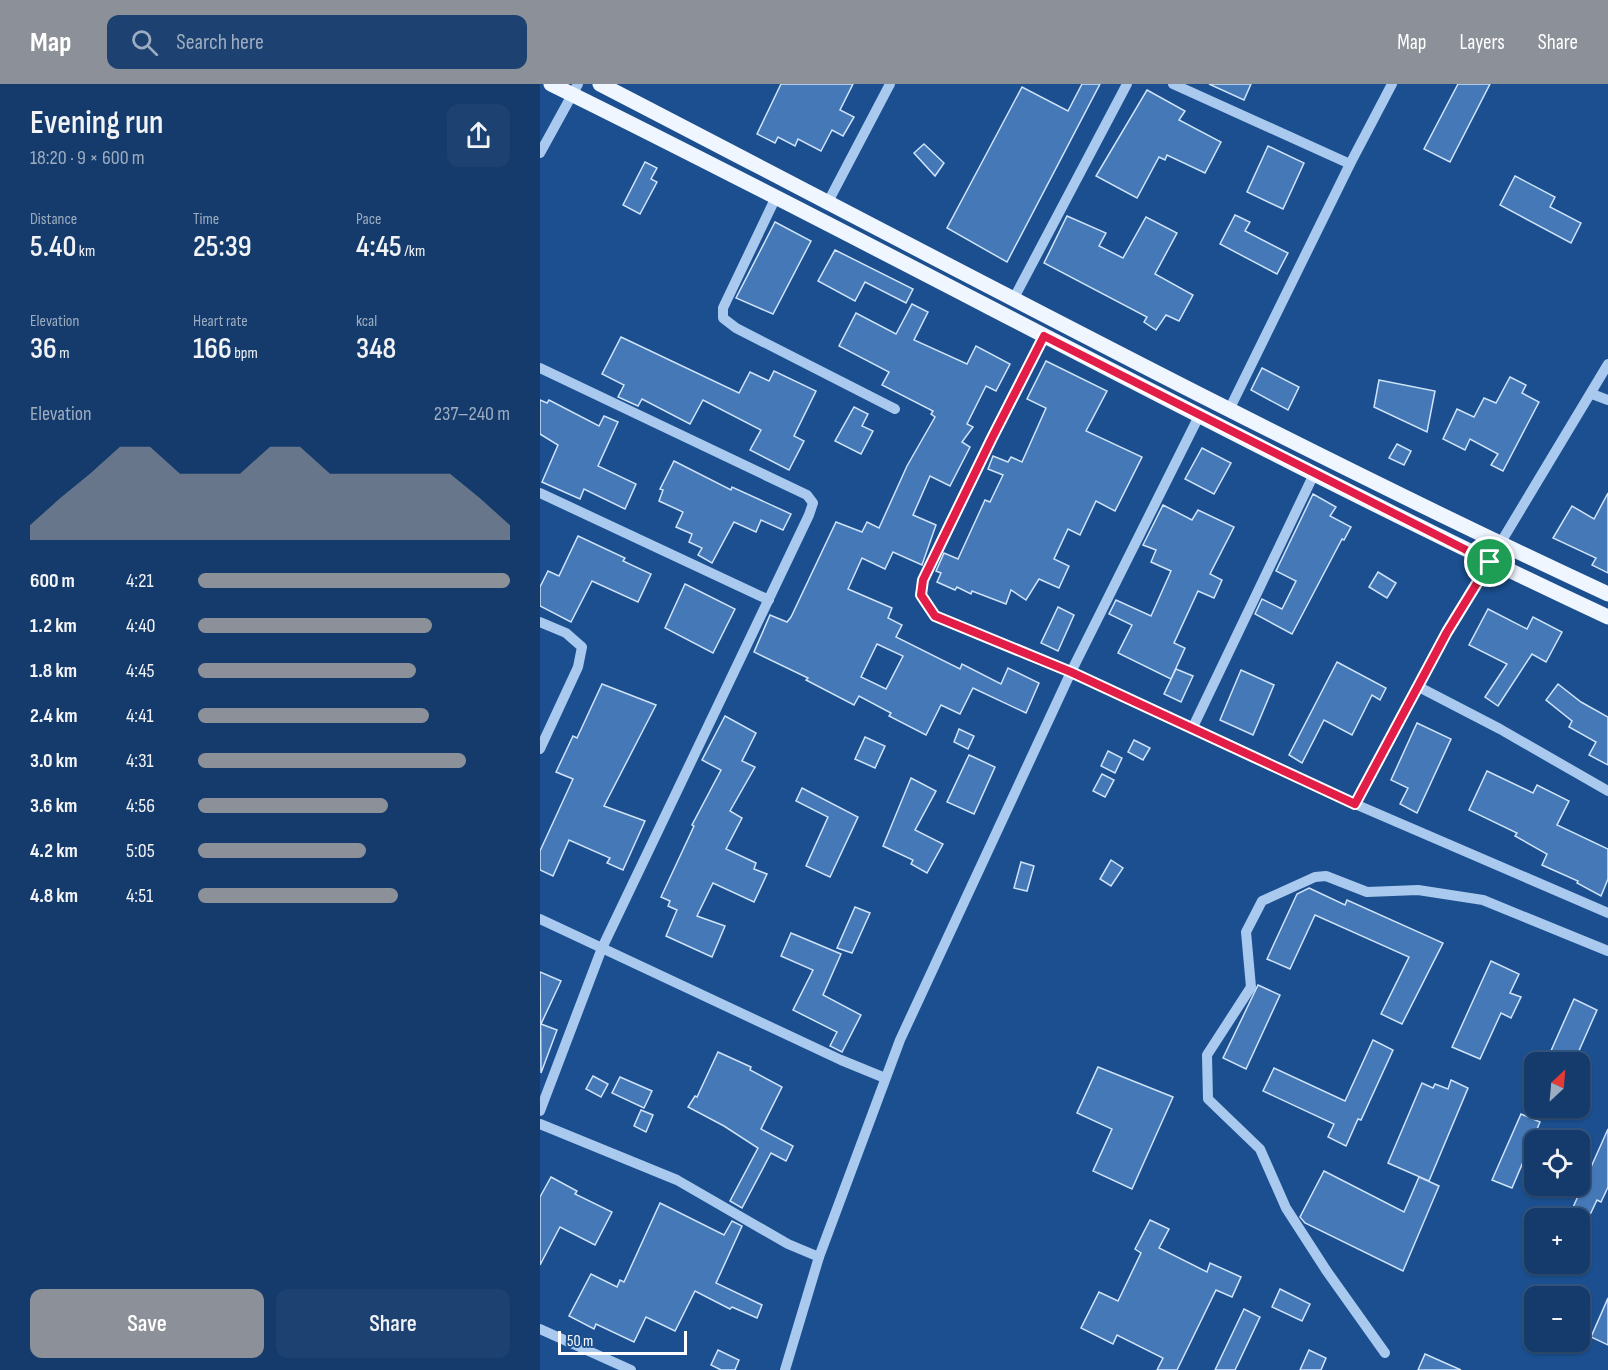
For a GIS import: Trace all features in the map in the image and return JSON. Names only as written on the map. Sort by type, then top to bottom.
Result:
[{"type":"main road","points":[[550,84],[575,89],[775,199],[1199,416],[1490,562],[1608,617]]},
{"type":"main road","points":[[600,84],[1229,410],[1500,544],[1608,594]]},
{"type":"street","points":[[828,202],[890,84]]},
{"type":"street","points":[[1014,298],[1127,84]]},
{"type":"street","points":[[1173,84],[1350,164]]},
{"type":"street","points":[[1229,410],[1392,84]]},
{"type":"street","points":[[540,153],[575,89]]},
{"type":"street","points":[[775,199],[723,308],[723,318],[736,328],[895,409]]},
{"type":"street","points":[[1044,336],[923,580],[921,595],[935,616],[1071,672],[1355,804],[1608,913]]},
{"type":"street","points":[[1355,804],[1447,632],[1608,364]]},
{"type":"street","points":[[540,368],[807,495],[813,503],[769,600],[602,948],[540,1111]]},
{"type":"street","points":[[1592,394],[1608,400]]},
{"type":"street","points":[[784,1370],[819,1257],[900,1040],[1071,672],[1199,416]]},
{"type":"street","points":[[1192,729],[1314,474]]},
{"type":"street","points":[[540,493],[769,600]]},
{"type":"street","points":[[540,622],[566,633],[582,647],[578,667],[540,748]]},
{"type":"street","points":[[1419,687],[1500,729],[1608,791]]},
{"type":"street","points":[[1385,1353],[1326,1270],[1286,1208],[1260,1149],[1208,1098],[1207,1055],[1251,987],[1246,932],[1262,901],[1315,877],[1326,876],[1367,892],[1418,890],[1483,900],[1608,951]]},
{"type":"street","points":[[540,919],[885,1078]]},
{"type":"street","points":[[540,1124],[676,1180],[788,1244],[819,1257]]},
{"type":"street","points":[[540,1329],[631,1370]]},
{"type":"building","points":[[781,84],[853,84],[840,110],[854,117],[843,136],[832,130],[821,151],[798,139],[795,146],[778,137],[775,143],[757,134]]},
{"type":"building","points":[[1082,84],[1100,84],[1007,262],[947,228],[1022,87],[1068,111]]},
{"type":"building","points":[[1209,84],[1251,84],[1244,100]]},
{"type":"building","points":[[1458,84],[1490,84],[1450,162],[1424,149]]},
{"type":"building","points":[[1147,90],[1185,111],[1179,120],[1221,142],[1205,173],[1167,155],[1165,160],[1159,157],[1137,198],[1096,176]]},
{"type":"building","points":[[924,144],[944,163],[935,176],[914,153]]},
{"type":"building","points":[[1268,146],[1304,163],[1283,209],[1247,192]]},
{"type":"building","points":[[645,162],[657,168],[651,179],[657,182],[640,214],[623,205]]},
{"type":"building","points":[[1515,176],[1555,197],[1550,207],[1581,223],[1571,243],[1500,205]]},
{"type":"building","points":[[1235,215],[1250,222],[1245,231],[1288,253],[1277,274],[1220,244]]},
{"type":"building","points":[[1067,216],[1106,233],[1099,246],[1123,258],[1146,217],[1177,233],[1155,274],[1193,295],[1179,321],[1166,315],[1156,330],[1144,322],[1147,317],[1044,263]]},
{"type":"building","points":[[775,222],[811,241],[773,314],[736,298]]},
{"type":"building","points":[[835,250],[913,289],[906,303],[865,282],[855,301],[818,281]]},
{"type":"building","points":[[912,304],[928,312],[914,340],[967,364],[976,346],[1010,364],[996,391],[986,386],[967,424],[973,427],[962,442],[970,447],[950,486],[930,476],[913,515],[936,525],[922,565],[893,552],[885,569],[862,558],[848,589],[892,608],[888,618],[902,625],[896,637],[960,669],[962,664],[1001,684],[1008,668],[1039,683],[1026,713],[973,688],[960,714],[941,705],[926,735],[889,716],[891,713],[859,696],[854,705],[806,680],[808,678],[754,652],[770,615],[787,622],[791,617],[836,522],[862,532],[867,522],[879,528],[907,466],[935,417],[931,414],[933,411],[882,385],[889,372],[839,346],[856,313],[896,334]],"holes":[[[877,644],[903,656],[886,689],[861,677]]]},
{"type":"building","points":[[621,337],[739,393],[750,372],[769,381],[774,371],[816,391],[794,436],[804,441],[789,470],[750,450],[761,430],[703,400],[690,424],[642,399],[638,406],[618,397],[624,385],[602,374]]},
{"type":"building","points":[[1046,361],[1107,391],[1086,431],[1142,457],[1115,511],[1096,501],[1080,535],[1068,529],[1054,559],[1069,566],[1059,588],[1039,579],[1026,600],[1011,590],[1006,604],[972,591],[971,594],[957,587],[955,590],[937,582],[941,573],[936,571],[944,553],[958,559],[985,500],[990,502],[1003,475],[988,469],[993,456],[1008,462],[1011,457],[1022,462],[1046,408],[1027,399]]},
{"type":"building","points":[[1262,368],[1299,387],[1288,410],[1251,390]]},
{"type":"building","points":[[1510,377],[1526,385],[1522,393],[1539,402],[1503,471],[1491,465],[1498,454],[1470,439],[1465,450],[1443,439],[1457,409],[1474,417],[1484,398],[1496,403]]},
{"type":"building","points":[[1379,380],[1435,391],[1427,432],[1374,407]]},
{"type":"building","points":[[540,400],[547,403],[549,400],[599,426],[604,416],[618,422],[598,466],[636,484],[625,509],[584,489],[580,499],[542,482],[558,445],[540,434]]},
{"type":"building","points":[[854,407],[868,414],[862,426],[873,431],[861,454],[835,441]]},
{"type":"building","points":[[1397,444],[1411,451],[1404,465],[1389,458]]},
{"type":"building","points":[[1202,448],[1231,463],[1214,494],[1185,479]]},
{"type":"building","points":[[674,461],[731,490],[732,487],[791,514],[783,530],[761,520],[756,532],[734,522],[712,563],[698,555],[702,548],[689,542],[692,534],[676,527],[683,512],[659,501],[663,490],[660,489]]},
{"type":"building","points":[[1608,493],[1608,573],[1592,565],[1596,558],[1553,538],[1572,506],[1594,519]]},
{"type":"building","points":[[1313,494],[1336,507],[1330,516],[1351,527],[1344,540],[1342,539],[1292,634],[1255,614],[1262,599],[1282,609],[1296,581],[1276,571]]},
{"type":"building","points":[[1163,505],[1192,520],[1198,510],[1234,527],[1210,574],[1222,580],[1214,598],[1198,591],[1174,643],[1185,648],[1171,679],[1118,653],[1132,625],[1109,614],[1116,600],[1151,616],[1171,571],[1151,562],[1156,550],[1143,545]]},
{"type":"building","points":[[578,536],[625,558],[623,561],[651,574],[638,602],[592,581],[571,622],[540,606],[540,587],[548,571],[559,576]]},
{"type":"building","points":[[1378,572],[1396,583],[1387,598],[1369,587]]},
{"type":"building","points":[[685,584],[735,609],[713,653],[665,628]]},
{"type":"building","points":[[1058,607],[1074,615],[1058,651],[1041,643]]},
{"type":"building","points":[[1488,609],[1527,629],[1533,617],[1562,632],[1546,662],[1532,654],[1498,706],[1485,697],[1507,664],[1469,645]]},
{"type":"building","points":[[1337,662],[1386,688],[1380,700],[1372,695],[1352,735],[1324,720],[1302,763],[1289,755]]},
{"type":"building","points":[[1176,669],[1193,676],[1181,702],[1164,694]]},
{"type":"building","points":[[1241,670],[1274,685],[1253,735],[1220,720]]},
{"type":"building","points":[[602,684],[656,705],[604,806],[645,821],[623,870],[607,863],[610,858],[569,840],[553,876],[540,870],[540,851],[573,779],[556,772],[573,736],[577,738]]},
{"type":"building","points":[[1558,684],[1581,702],[1608,717],[1608,765],[1589,755],[1596,742],[1569,727],[1572,721],[1546,700]]},
{"type":"building","points":[[725,716],[756,733],[742,761],[755,767],[730,811],[742,818],[726,849],[756,863],[754,869],[767,874],[754,902],[713,883],[697,916],[725,926],[712,957],[666,936],[677,910],[668,906],[670,901],[661,897],[694,826],[692,825],[721,770],[702,760]]},
{"type":"building","points":[[1417,723],[1451,739],[1417,813],[1400,804],[1408,788],[1391,780]]},
{"type":"building","points":[[959,729],[974,736],[968,749],[954,742]]},
{"type":"building","points":[[865,737],[885,746],[875,768],[855,759]]},
{"type":"building","points":[[1134,740],[1150,748],[1143,760],[1128,752]]},
{"type":"building","points":[[1108,751],[1122,758],[1115,773],[1101,766]]},
{"type":"building","points":[[969,755],[995,767],[974,814],[947,802]]},
{"type":"building","points":[[1487,771],[1533,793],[1537,785],[1569,801],[1557,825],[1608,849],[1608,879],[1601,896],[1577,883],[1578,881],[1542,865],[1547,854],[1515,836],[1517,833],[1469,810]]},
{"type":"building","points":[[1102,774],[1114,780],[1105,797],[1093,791]]},
{"type":"building","points":[[911,778],[936,791],[915,830],[943,844],[927,873],[911,864],[913,860],[883,846]]},
{"type":"building","points":[[802,788],[858,817],[830,877],[806,866],[828,817],[796,801]]},
{"type":"building","points":[[1111,860],[1123,868],[1111,886],[1100,879]]},
{"type":"building","points":[[1021,862],[1034,866],[1027,891],[1014,888]]},
{"type":"building","points":[[1309,888],[1345,905],[1347,900],[1443,943],[1402,1024],[1381,1014],[1409,957],[1315,915],[1290,969],[1267,959],[1297,894]]},
{"type":"building","points":[[855,907],[870,913],[852,953],[837,948]]},
{"type":"building","points":[[791,933],[841,954],[823,995],[861,1015],[842,1052],[830,1046],[837,1032],[793,1010],[813,970],[781,956]]},
{"type":"building","points":[[1491,961],[1519,974],[1510,993],[1521,997],[1511,1018],[1501,1013],[1480,1059],[1452,1047]]},
{"type":"building","points":[[540,972],[561,981],[541,1024],[557,1030],[541,1073]]},
{"type":"building","points":[[1258,985],[1280,995],[1246,1069],[1223,1058]]},
{"type":"building","points":[[1574,999],[1597,1010],[1578,1052],[1550,1052]]},
{"type":"building","points":[[1373,1040],[1393,1050],[1361,1120],[1358,1119],[1346,1146],[1328,1137],[1334,1124],[1263,1091],[1274,1068],[1345,1101]]},
{"type":"building","points":[[718,1052],[751,1067],[750,1070],[782,1087],[761,1129],[793,1146],[786,1161],[771,1153],[742,1208],[730,1201],[758,1148],[688,1107],[695,1096],[697,1097]]},
{"type":"building","points":[[1098,1067],[1173,1097],[1132,1189],[1093,1171],[1112,1129],[1077,1113]]},
{"type":"building","points":[[593,1076],[608,1084],[601,1097],[586,1089]]},
{"type":"building","points":[[620,1077],[652,1091],[644,1108],[612,1093]]},
{"type":"building","points":[[1451,1080],[1468,1088],[1429,1181],[1388,1163],[1422,1083],[1433,1088],[1435,1084],[1448,1089]]},
{"type":"building","points":[[641,1110],[653,1115],[646,1132],[634,1126]]},
{"type":"building","points":[[1521,1114],[1524,1118],[1540,1122],[1537,1130],[1524,1130],[1524,1160],[1512,1188],[1492,1180]]},
{"type":"building","points":[[1608,1129],[1608,1187],[1601,1202],[1597,1200],[1590,1215],[1590,1208],[1573,1208],[1578,1196],[1590,1196],[1590,1169]]},
{"type":"building","points":[[1324,1171],[1404,1212],[1419,1177],[1439,1186],[1403,1271],[1305,1223],[1300,1217]]},
{"type":"building","points":[[551,1177],[577,1191],[575,1194],[612,1212],[595,1245],[560,1227],[540,1265],[540,1197]]},
{"type":"building","points":[[660,1203],[724,1235],[732,1221],[742,1226],[716,1283],[762,1305],[757,1318],[732,1307],[730,1309],[695,1291],[675,1331],[646,1317],[634,1342],[596,1324],[594,1329],[569,1316],[591,1274],[617,1287],[620,1280],[624,1282]]},
{"type":"building","points":[[1150,1220],[1169,1229],[1159,1248],[1207,1272],[1210,1263],[1241,1277],[1232,1297],[1216,1290],[1177,1370],[1157,1370],[1163,1358],[1117,1335],[1113,1344],[1081,1328],[1099,1292],[1118,1301],[1141,1253],[1135,1249]]},
{"type":"building","points":[[1280,1289],[1310,1304],[1302,1321],[1272,1307]]},
{"type":"building","points":[[1608,1298],[1608,1345],[1591,1337]]},
{"type":"building","points":[[1244,1309],[1260,1317],[1235,1370],[1215,1370]]},
{"type":"building","points":[[718,1350],[739,1360],[735,1370],[721,1370],[711,1365]]},
{"type":"building","points":[[1309,1350],[1326,1358],[1321,1370],[1300,1370]]},
{"type":"building","points":[[1425,1354],[1461,1370],[1418,1370]]},
{"type":"route","points":[[1044,336],[1490,562],[1447,632],[1355,804],[1071,672],[935,616],[921,595],[923,580],[944,535],[1044,336]]}]
